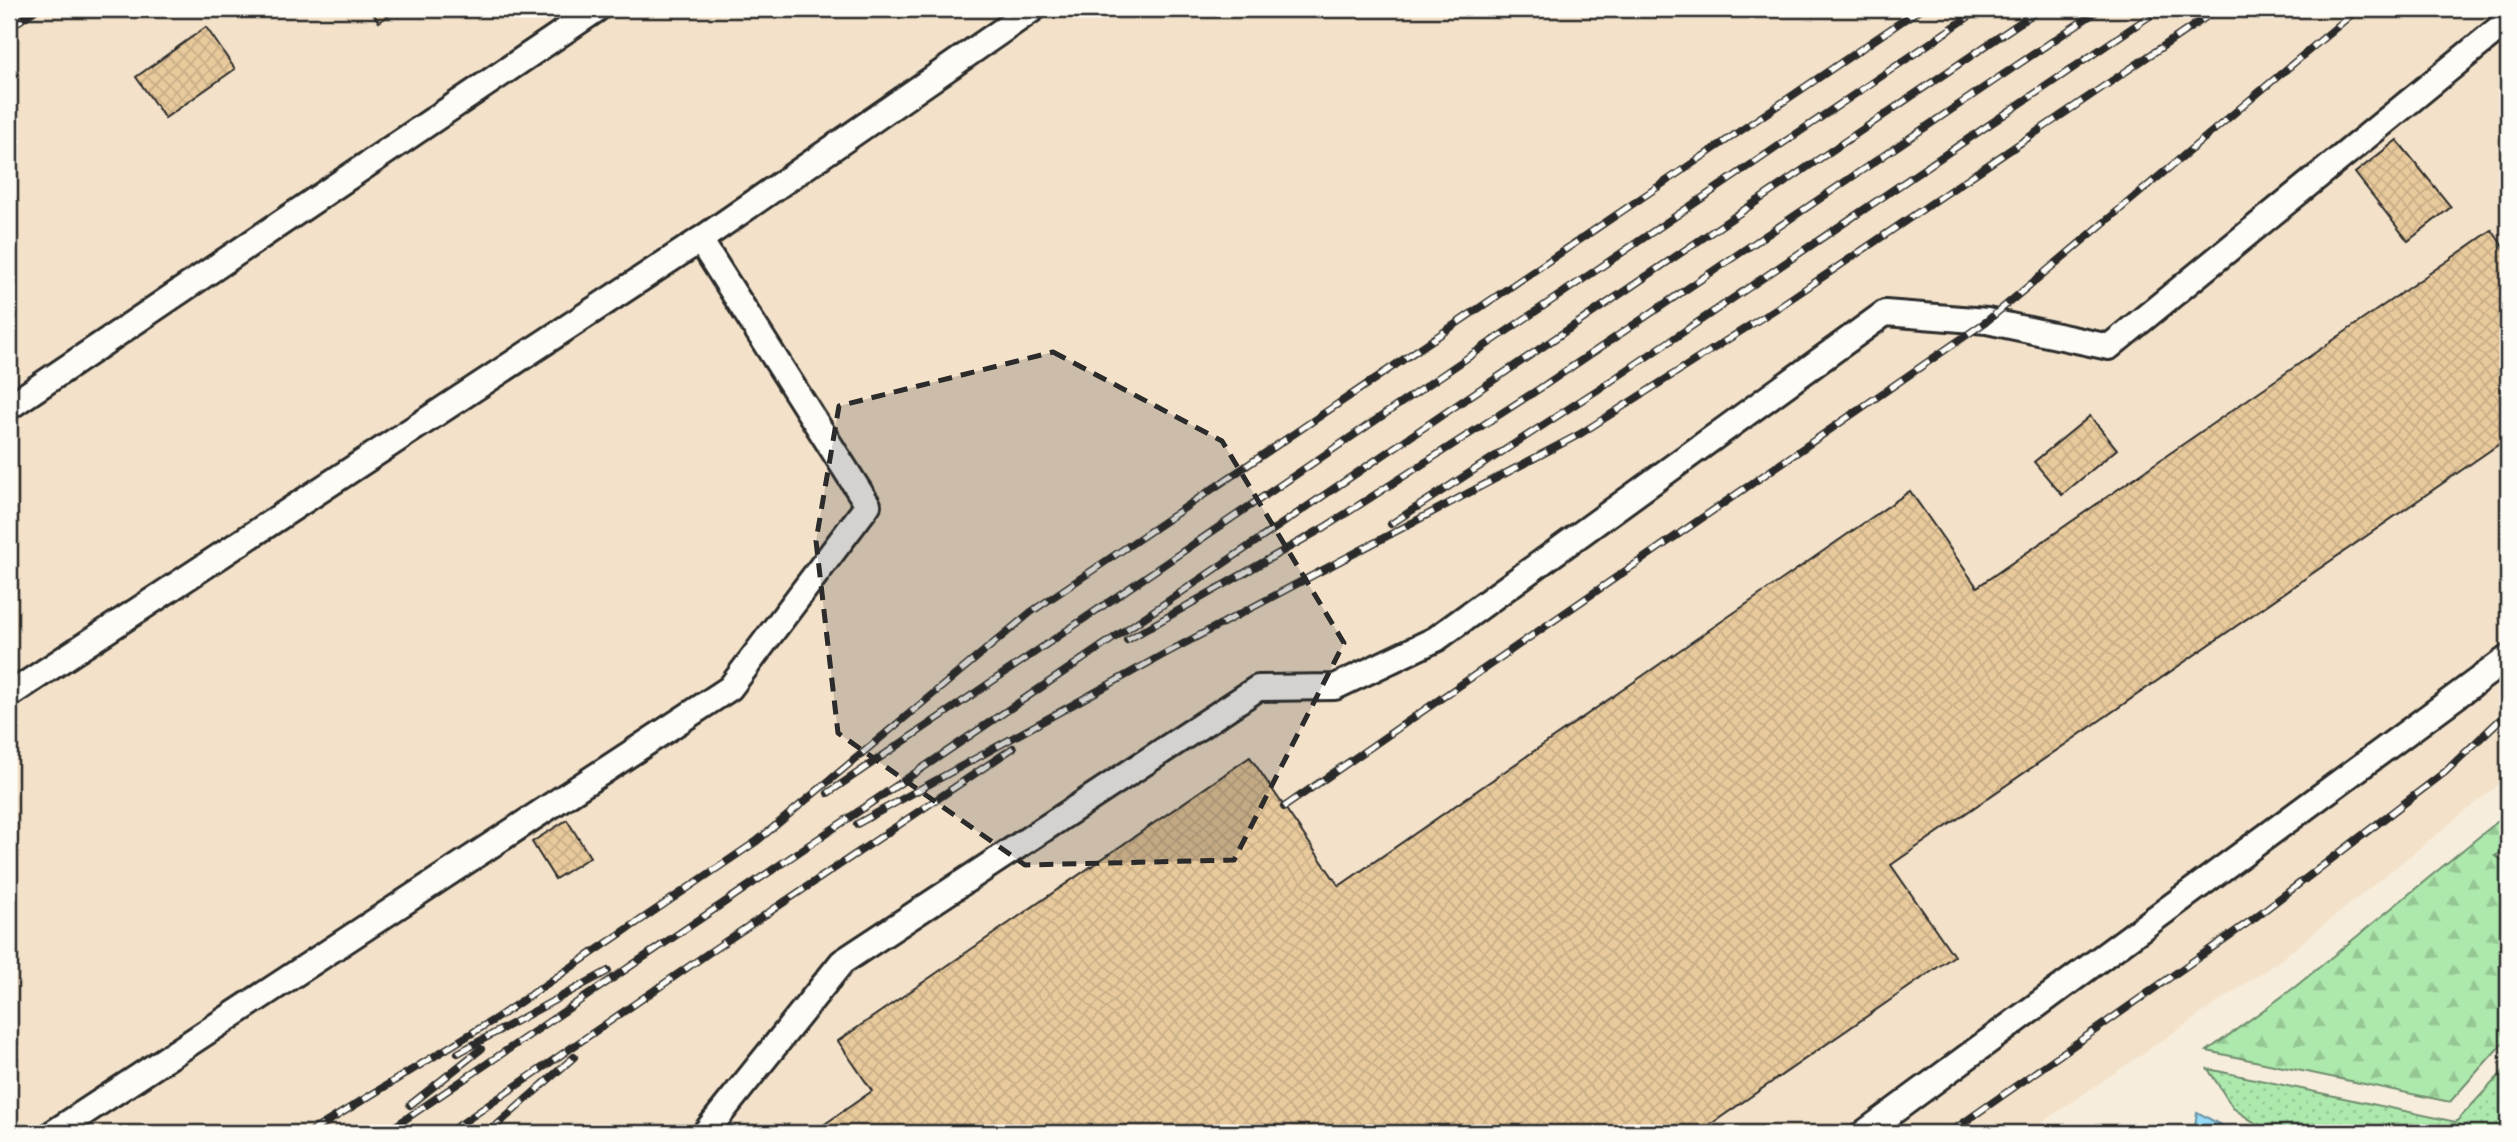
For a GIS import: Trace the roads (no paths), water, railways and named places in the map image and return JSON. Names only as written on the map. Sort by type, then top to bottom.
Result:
[{"type":"lane","points":[[9,407],[597,9]]},
{"type":"lane","points":[[9,695],[700,240],[1033,9]]},
{"type":"lane","points":[[705,1133],[842,962],[1258,688],[1335,687],[1436,639],[1885,313],[1987,321],[2109,347],[2508,21]]},
{"type":"lane","points":[[53,1133],[730,688],[868,505],[700,240]]},
{"type":"lane","points":[[1864,1133],[2508,658]]},
{"type":"water","points":[[2197,1112],[2235,1133],[2194,1133]]},
{"type":"railway","points":[[9,28],[37,9]]},
{"type":"railway","points":[[309,1133],[495,1019],[757,841],[1031,612],[1920,9]]},
{"type":"railway","points":[[828,793],[1980,9]]},
{"type":"railway","points":[[385,1133],[2040,9]]},
{"type":"railway","points":[[1127,640],[1325,527],[1539,389],[2100,9]]},
{"type":"railway","points":[[1391,524],[1608,383],[2160,9]]},
{"type":"railway","points":[[857,824],[1168,652],[1580,434],[1777,308],[2218,9]]},
{"type":"railway","points":[[1284,807],[1987,321],[2358,9]]},
{"type":"railway","points":[[1949,1133],[2253,919],[2445,772],[2508,712]]},
{"type":"railway","points":[[448,1133],[1013,748]]},
{"type":"railway","points":[[458,1053],[608,971]]},
{"type":"railway","points":[[410,1105],[481,1049]]},
{"type":"railway","points":[[488,1133],[574,1057]]}]
